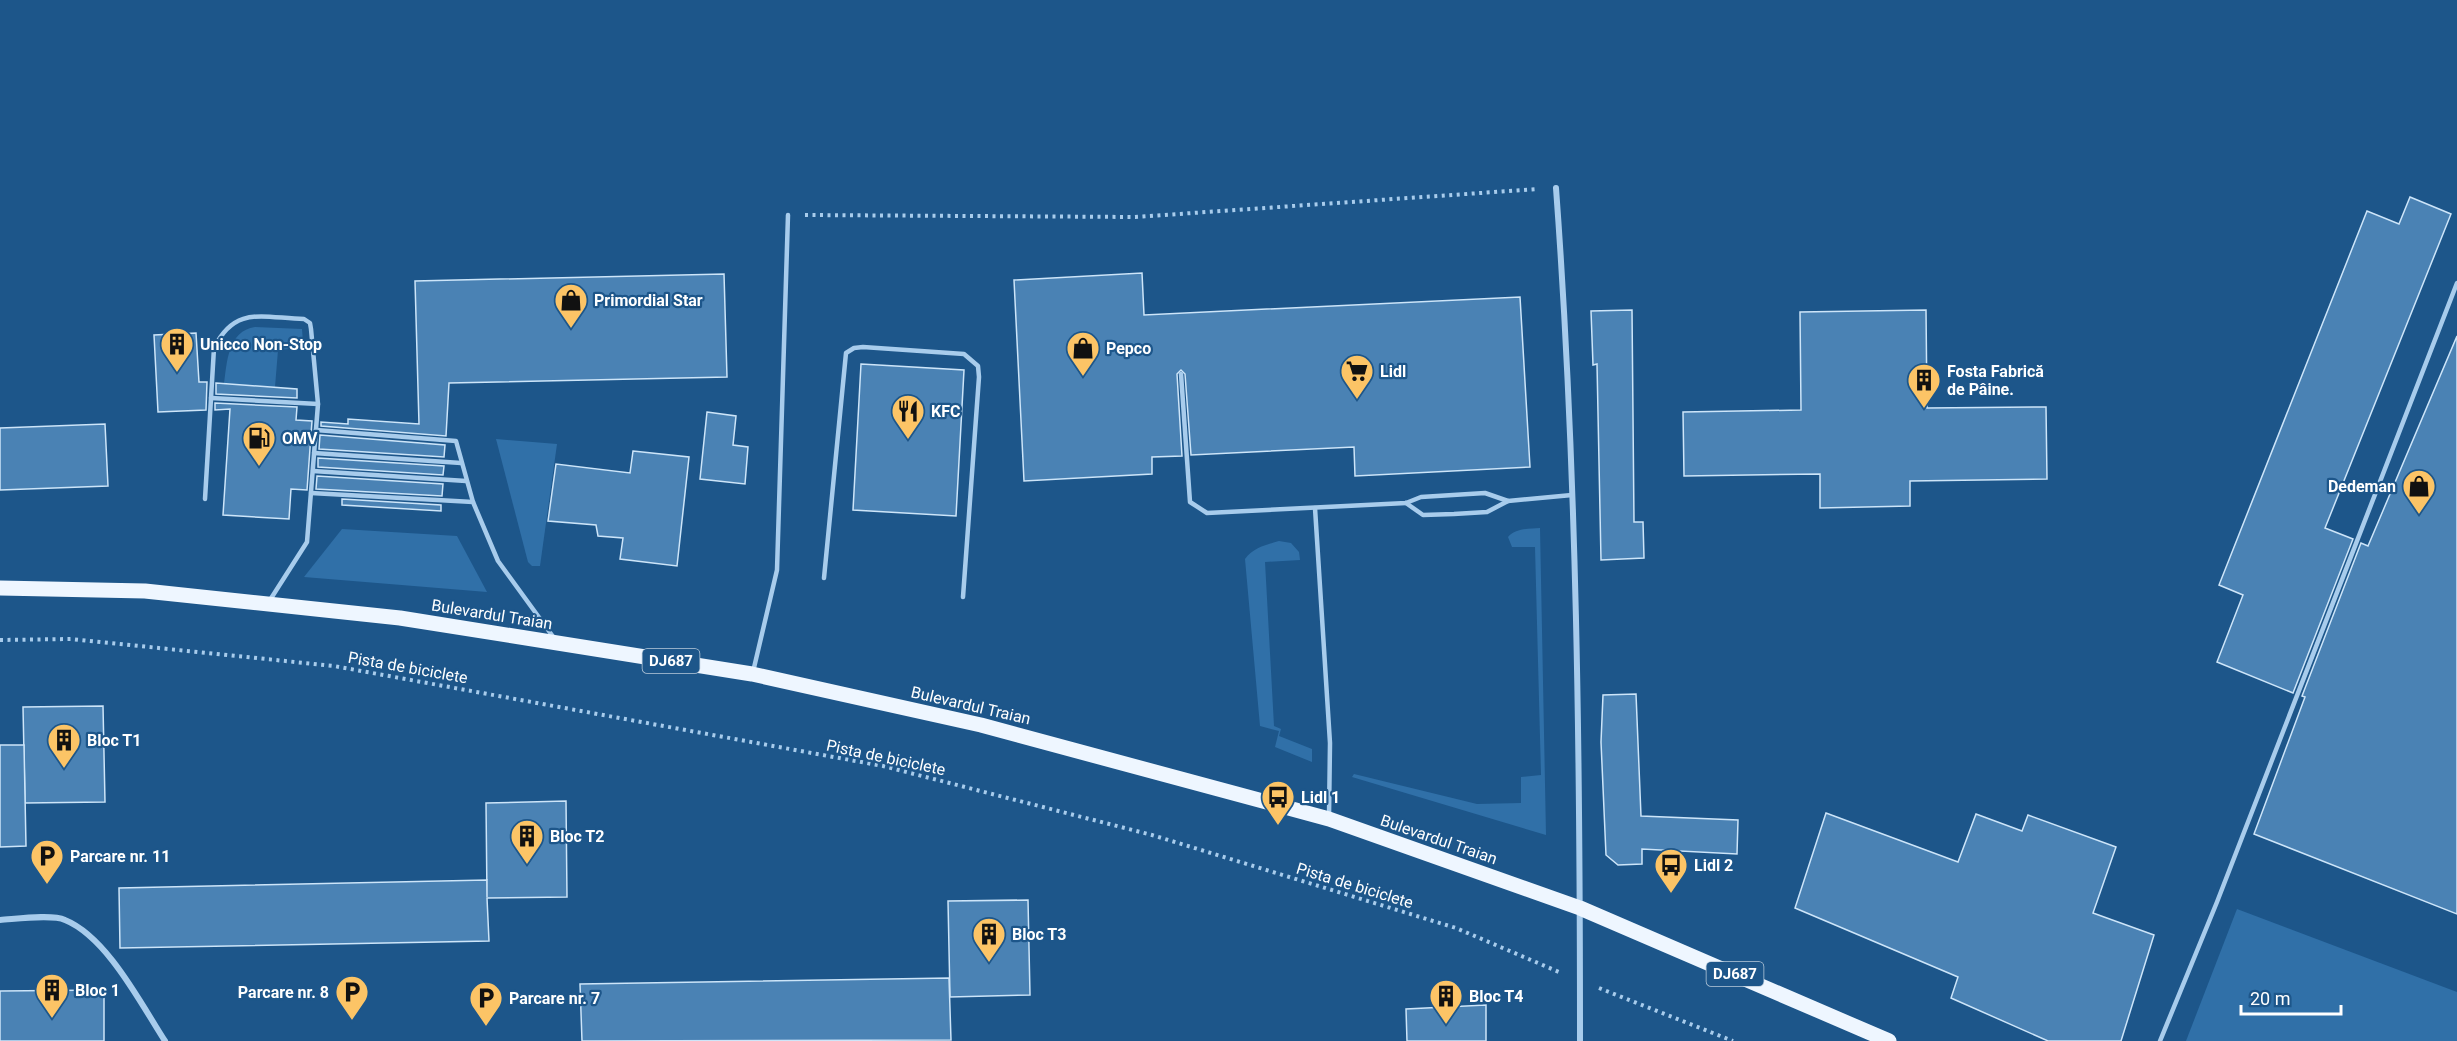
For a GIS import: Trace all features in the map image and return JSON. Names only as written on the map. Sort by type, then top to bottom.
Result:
[{"type":"main road","name":"Bulevardul Traian","points":[[0,588],[145,591],[269,602],[400,618],[752,674],[1019,734],[1329,819],[1580,908],[1889,1041]]},
{"type":"street","points":[[1556,188],[1572,495],[1580,908],[1580,1041]]},
{"type":"street","points":[[0,920],[63,918],[84,930],[117,968],[165,1041]]},
{"type":"lane","points":[[752,674],[777,570],[788,215]]},
{"type":"lane","points":[[2160,1041],[2217,902],[2457,283]]},
{"type":"lane","points":[[205,499],[214,348],[233,321],[243,317],[304,319],[310,323],[311,329],[318,404],[307,542],[269,602]]},
{"type":"lane","points":[[824,578],[846,354],[854,348],[863,346],[964,354],[973,359],[978,366],[979,377],[963,597]]},
{"type":"lane","points":[[1180,374],[1190,502],[1198,509],[1215,514],[1406,503],[1421,497],[1485,493],[1508,501]]},
{"type":"lane","points":[[211,398],[318,404]]},
{"type":"lane","points":[[316,430],[456,441],[472,502],[498,561],[558,643]]},
{"type":"lane","points":[[314,453],[461,463]]},
{"type":"lane","points":[[313,471],[466,482]]},
{"type":"lane","points":[[311,494],[472,502]]},
{"type":"lane","points":[[1406,503],[1423,515],[1487,512],[1508,501],[1572,495]]},
{"type":"lane","points":[[1315,508],[1330,743],[1329,819]]},
{"type":"path","points":[[788,215],[1135,217],[1556,188]]},
{"type":"path","name":"Pista de biciclete","points":[[0,640],[72,639],[334,666],[883,766],[1152,835],[1456,928],[1580,981],[1733,1041]]},
{"type":"shaded area","points":[[255,327],[302,329],[303,343],[300,348],[278,350],[275,387],[224,384],[228,357],[234,341],[239,334]]},
{"type":"shaded area","points":[[496,439],[557,444],[540,566],[532,566],[528,562]]},
{"type":"shaded area","points":[[1540,528],[1546,835],[1352,777],[1354,774],[1477,804],[1521,803],[1521,777],[1541,775],[1535,547],[1512,547],[1508,537],[1519,530]]},
{"type":"shaded area","points":[[342,529],[457,536],[487,592],[304,577]]},
{"type":"shaded area","points":[[1279,541],[1291,543],[1299,552],[1300,560],[1265,562],[1274,726],[1281,729],[1279,736],[1312,749],[1312,762],[1275,747],[1279,731],[1260,726],[1245,559],[1256,549]]},
{"type":"shaded area","points":[[2237,909],[2457,992],[2457,1041],[2186,1041]]},
{"type":"building","points":[[2410,197],[2451,214],[2325,528],[2353,539],[2293,693],[2217,662],[2243,595],[2219,585],[2367,211],[2399,224]]},
{"type":"building","points":[[1142,273],[1144,315],[1520,297],[1530,467],[1355,476],[1354,447],[1191,455],[1185,374],[1181,370],[1177,374],[1182,456],[1152,457],[1152,474],[1024,481],[1014,280]]},
{"type":"building","name":"Primordial Star","points":[[724,274],[727,377],[449,383],[446,436],[321,426],[321,422],[348,424],[348,419],[419,424],[415,281]]},
{"type":"building","points":[[1632,310],[1634,522],[1643,522],[1644,558],[1601,560],[1597,364],[1593,365],[1591,311]]},
{"type":"building","name":"Fosta Fabrică de Pâine.","points":[[1926,310],[1927,408],[2046,407],[2047,479],[1910,481],[1910,506],[1820,508],[1820,474],[1684,476],[1683,412],[1801,410],[1800,312]]},
{"type":"building","name":"Unicco Non-Stop","points":[[196,333],[199,382],[207,382],[206,410],[158,412],[154,335]]},
{"type":"building","name":"Dedeman","points":[[2457,336],[2457,914],[2254,834],[2305,697],[2302,696],[2361,543],[2368,546]]},
{"type":"building","name":"KFC","points":[[861,364],[964,370],[956,516],[853,510]]},
{"type":"building","points":[[216,383],[297,389],[297,398],[216,394]]},
{"type":"building","name":"OMV","points":[[215,403],[297,407],[296,420],[312,421],[307,490],[291,489],[289,519],[223,515],[230,409],[215,410]]},
{"type":"building","points":[[707,412],[736,416],[733,445],[748,447],[745,484],[700,479]]},
{"type":"building","points":[[105,424],[108,486],[0,490],[0,428]]},
{"type":"building","points":[[320,435],[445,445],[444,457],[319,449]]},
{"type":"building","points":[[633,451],[689,457],[677,566],[620,559],[623,538],[598,536],[596,525],[548,521],[556,464],[630,473]]},
{"type":"building","points":[[318,458],[444,466],[443,475],[318,467]]},
{"type":"building","points":[[317,476],[443,484],[442,496],[316,489]]},
{"type":"building","points":[[342,499],[441,505],[441,511],[342,505]]},
{"type":"building","points":[[1636,694],[1641,816],[1738,820],[1737,854],[1642,849],[1642,864],[1618,865],[1606,855],[1601,742],[1603,695]]},
{"type":"building","name":"Bloc T1","points":[[103,706],[105,802],[25,803],[23,707]]},
{"type":"building","points":[[0,745],[24,745],[26,846],[0,847]]},
{"type":"building","name":"Bloc T2","points":[[566,801],[567,897],[487,898],[489,941],[120,948],[119,888],[487,880],[486,803]]},
{"type":"building","points":[[1826,813],[1958,862],[1976,814],[2022,831],[2028,815],[2116,847],[2093,913],[2154,935],[2121,1041],[2048,1041],[1951,998],[1958,977],[1795,908]]},
{"type":"building","points":[[1028,900],[1030,995],[950,997],[948,901]]},
{"type":"building","name":"Bloc T3","points":[[949,978],[951,1040],[582,1041],[580,984]]},
{"type":"building","name":"Bloc 1","points":[[104,990],[104,1041],[0,1041],[0,991]]},
{"type":"building","name":"Bloc T4","points":[[1486,1005],[1486,1041],[1407,1041],[1406,1009]]},
{"type":"place","name":"Primordial Star","points":[[571,329]]},
{"type":"place","name":"Unicco Non-Stop","points":[[177,373]]},
{"type":"place","name":"Pepco","points":[[1083,377]]},
{"type":"place","name":"Lidl","points":[[1357,400]]},
{"type":"place","name":"Fosta Fabrică de Pâine.","points":[[1924,409]]},
{"type":"place","name":"KFC","points":[[908,440]]},
{"type":"place","name":"OMV","points":[[259,467]]},
{"type":"place","name":"Dedeman","points":[[2419,515]]},
{"type":"place","name":"Bloc T1","points":[[64,769]]},
{"type":"place","name":"Lidl 1","points":[[1278,826]]},
{"type":"place","name":"Bloc T2","points":[[527,865]]},
{"type":"place","name":"Parcare nr. 11","points":[[47,885]]},
{"type":"place","name":"Lidl 2","points":[[1671,894]]},
{"type":"place","name":"Bloc T3","points":[[989,963]]},
{"type":"place","name":"Bloc 1","points":[[52,1019]]},
{"type":"place","name":"Parcare nr. 8","points":[[352,1021]]},
{"type":"place","name":"Bloc T4","points":[[1446,1025]]},
{"type":"place","name":"Parcare nr. 7","points":[[486,1027]]}]
